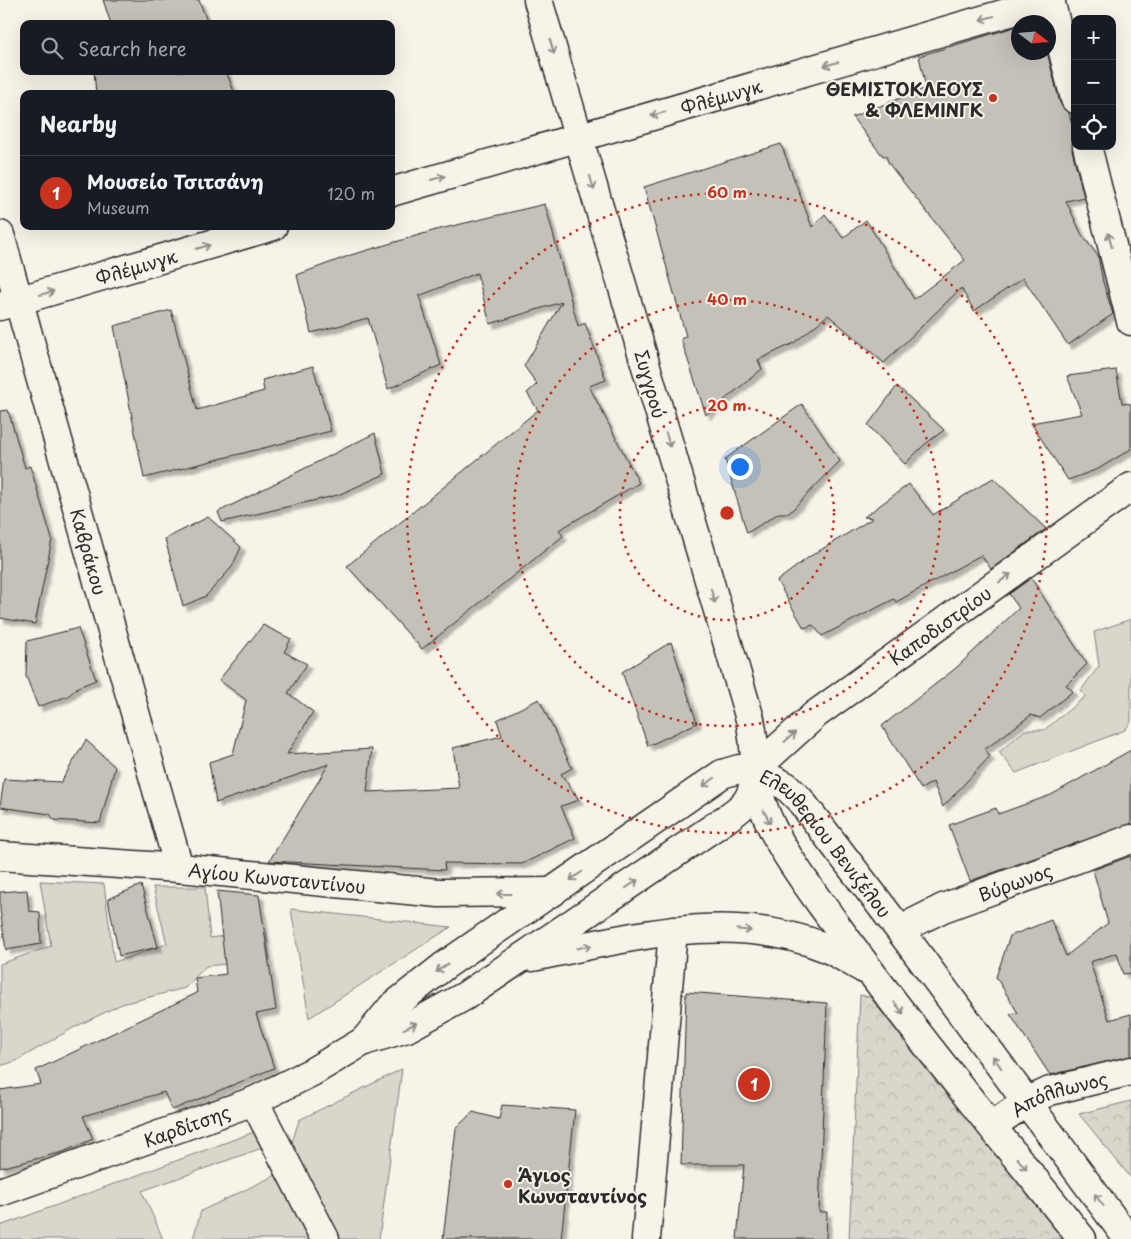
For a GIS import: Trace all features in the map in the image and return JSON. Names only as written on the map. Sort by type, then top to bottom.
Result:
[{"type":"main road","name":"Συγγρού","points":[[538,0],[750,719],[753,738],[754,770]]},
{"type":"main road","name":"Φλέμινγκ","points":[[395,191],[1050,0]]},
{"type":"main road","points":[[1050,0],[1071,83]]},
{"type":"main road","points":[[1088,150],[1131,321]]},
{"type":"main road","name":"Φλέμινγκ","points":[[9,304],[259,230]]},
{"type":"main road","name":"Καβράκου","points":[[0,235],[9,304],[179,868]]},
{"type":"main road","name":"Καποδιστρίου","points":[[754,770],[816,714],[1131,487]]},
{"type":"main road","points":[[739,768],[754,770],[750,794],[745,803],[737,810],[465,996],[407,1028],[364,1041],[392,1006],[444,966],[722,774],[739,768]]},
{"type":"main road","name":"Ελευθερίου Βενιζέλου","points":[[754,770],[786,786],[800,800],[902,933],[1128,1239]]},
{"type":"main road","name":"Ελευθερίου Βενιζέλου","points":[[754,770],[759,796],[770,823],[803,879],[872,974],[1082,1239]]},
{"type":"main road","name":"Βύρωνος","points":[[902,933],[915,922],[943,908],[1131,839]]},
{"type":"main road","name":"Αγίου Κωνσταντίνου","points":[[0,856],[179,868],[439,893],[553,892]]},
{"type":"main road","points":[[519,960],[673,930],[725,927],[766,932],[825,948],[872,974]]},
{"type":"main road","points":[[646,1239],[673,930]]},
{"type":"main road","name":"Καρδίτσης","points":[[0,1192],[254,1101],[312,1072],[364,1041]]},
{"type":"main road","name":"Απόλλωνος","points":[[992,1126],[1026,1102],[1066,1086],[1131,1071]]},
{"type":"main road","points":[[254,1101],[325,1239]]},
{"type":"green space","points":[[1131,619],[1131,722],[1125,730],[1016,773],[999,752],[1025,730],[1044,730],[1085,697],[1081,690],[1099,666],[1094,632]]},
{"type":"green space","points":[[40,881],[104,884],[114,962],[167,944],[153,887],[205,887],[210,938],[266,930],[270,960],[206,966],[185,988],[122,1004],[73,1028],[16,1061],[0,1066],[0,964],[51,946]]},
{"type":"green space","points":[[291,909],[451,927],[309,1018]]},
{"type":"green space","points":[[860,995],[870,997],[929,1073],[1065,1239],[849,1239]]},
{"type":"green space","points":[[402,1069],[379,1239],[335,1239],[291,1146],[299,1120]]},
{"type":"green space","points":[[1131,1101],[1131,1178],[1079,1114]]},
{"type":"green space","points":[[254,1132],[262,1148],[142,1191],[163,1239],[0,1239],[0,1226]]},
{"type":"green space","points":[[278,1174],[312,1239],[193,1239],[201,1211]]},
{"type":"building","points":[[103,0],[199,0],[206,20],[110,20]]},
{"type":"building","points":[[1011,28],[1011,60],[1049,60],[1060,103],[1069,113],[1071,120],[1071,150],[1084,197],[1066,201],[1082,235],[1098,256],[1103,282],[1113,314],[1068,345],[1023,278],[974,311],[961,288],[884,363],[828,315],[794,343],[758,360],[762,369],[706,415],[681,339],[686,336],[644,187],[781,144],[812,227],[825,214],[843,238],[866,220],[914,299],[965,260],[889,164],[886,156],[882,155],[852,117],[926,88],[919,56]]},
{"type":"building","points":[[94,75],[228,75],[233,90],[96,90]]},
{"type":"building","points":[[545,204],[578,326],[585,323],[606,380],[589,386],[639,483],[559,530],[563,536],[422,649],[347,566],[538,410],[527,393],[537,384],[524,366],[562,302],[490,324],[477,273],[419,296],[441,365],[388,389],[368,318],[311,333],[297,275],[351,255],[436,230]]},
{"type":"building","points":[[171,310],[197,410],[264,391],[262,380],[313,366],[331,431],[144,478],[114,326]]},
{"type":"building","points":[[1116,370],[1122,403],[1131,404],[1131,449],[1098,469],[1068,480],[1031,423],[1082,414],[1067,376]]},
{"type":"building","points":[[897,386],[944,430],[924,445],[905,464],[868,425]]},
{"type":"building","points":[[802,404],[840,461],[789,513],[779,513],[747,533],[725,459]]},
{"type":"building","points":[[8,410],[25,468],[30,466],[52,539],[35,624],[0,618],[0,411]]},
{"type":"building","points":[[375,433],[385,474],[338,495],[222,522],[218,512]]},
{"type":"building","points":[[993,478],[1046,529],[991,569],[981,555],[896,602],[894,599],[822,636],[813,625],[804,628],[777,581],[809,557],[873,518],[864,517],[909,484],[933,515]]},
{"type":"building","points":[[208,517],[241,547],[232,567],[206,596],[183,606],[165,539]]},
{"type":"building","points":[[1031,578],[1087,664],[1066,685],[1073,691],[1040,718],[1031,715],[984,750],[990,756],[943,807],[933,782],[921,789],[882,726],[956,668],[1019,608],[1009,594]]},
{"type":"building","points":[[263,625],[291,639],[284,652],[307,664],[288,693],[313,712],[287,754],[372,749],[367,792],[459,788],[453,748],[502,736],[497,720],[539,699],[572,768],[561,774],[579,800],[561,806],[575,838],[522,864],[444,863],[445,870],[269,861],[329,764],[216,803],[209,762],[233,754],[246,700],[219,680]]},
{"type":"building","points":[[78,628],[96,680],[78,687],[68,696],[38,707],[26,676],[27,641]]},
{"type":"building","points":[[671,642],[697,723],[648,746],[622,672]]},
{"type":"building","points":[[86,740],[115,767],[100,823],[54,820],[50,814],[0,807],[4,779],[61,782]]},
{"type":"building","points":[[1131,750],[1131,824],[970,881],[949,825],[996,808],[998,814],[1051,795]]},
{"type":"building","points":[[1131,856],[1131,973],[1123,974],[1117,953],[1090,962],[1109,1020],[1131,1014],[1131,1056],[1050,1075],[1010,1014],[1018,1013],[996,977],[1010,936],[1051,920],[1066,956],[1108,923],[1093,870]]},
{"type":"building","points":[[141,885],[158,947],[119,956],[108,899]]},
{"type":"building","points":[[27,890],[29,911],[40,912],[41,944],[6,950],[0,910],[0,892]]},
{"type":"building","points":[[217,891],[259,895],[276,1010],[256,1014],[274,1068],[172,1110],[164,1092],[83,1116],[93,1139],[63,1152],[0,1168],[0,1090],[41,1084],[36,1070],[197,993],[195,978],[226,974]]},
{"type":"building","points":[[686,992],[827,1003],[819,1212],[827,1212],[826,1239],[737,1239],[744,1165],[681,1165]]},
{"type":"building","name":"Άγιος Κωνσταντίνος","points":[[502,1105],[575,1110],[561,1239],[443,1239],[456,1128],[473,1112],[499,1119]]},
{"type":"place","name":"ΘΕΜΙΣΤΟΚΛΕΟΥΣ & ΦΛΕΜΙΝΓΚ","points":[[993,98]]},
{"type":"place","name":"Μουσείο Τσιτσάνη","points":[[754,1084]]},
{"type":"place","name":"Άγιος Κωνσταντίνος","points":[[508,1184]]}]
